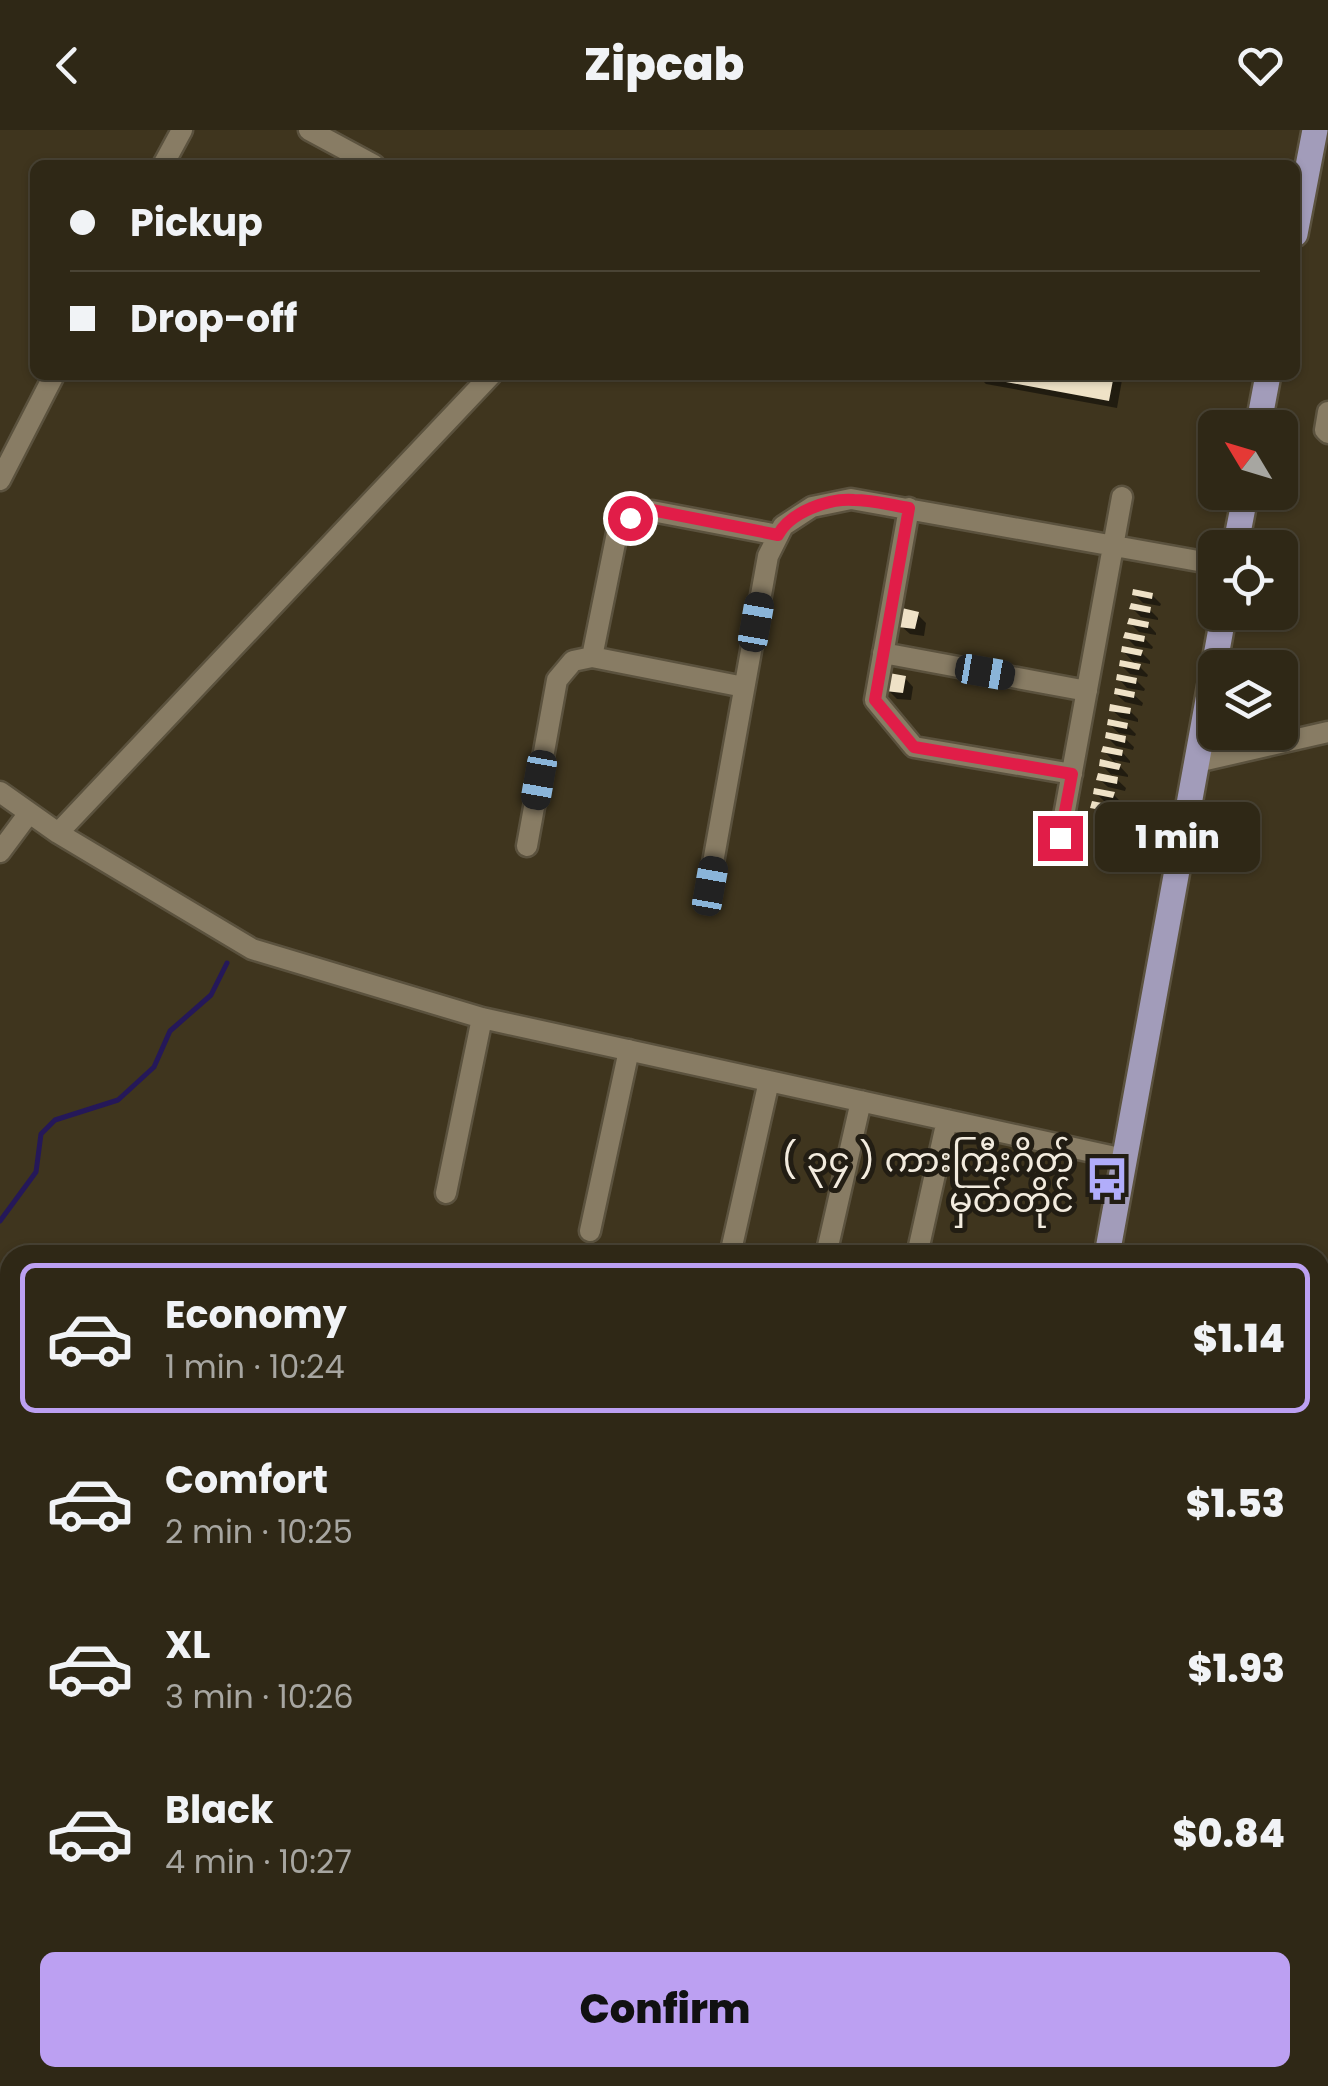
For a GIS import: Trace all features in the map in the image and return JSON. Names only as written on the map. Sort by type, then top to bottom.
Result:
[{"type":"main road","points":[[1300,211],[1319,133]]},
{"type":"main road","points":[[1261,410],[1267,380]]},
{"type":"main road","points":[[1109,1245],[1221,630]]},
{"type":"street","points":[[166,160],[182,130]]},
{"type":"street","points":[[309,130],[365,160]]},
{"type":"street","points":[[0,480],[51,380]]},
{"type":"street","points":[[58,834],[486,380]]},
{"type":"street","points":[[1328,412],[1328,433]]},
{"type":"street","points":[[1060,838],[1122,497]]},
{"type":"street","points":[[710,886],[768,556],[783,526],[812,507],[850,499],[1198,561]]},
{"type":"street","points":[[909,508],[875,700],[914,747],[1072,774]]},
{"type":"street","points":[[592,657],[617,533],[630,518],[652,510],[778,535]]},
{"type":"street","points":[[883,653],[1087,690]]},
{"type":"street","points":[[527,846],[556,680],[573,661],[592,657],[744,687]]},
{"type":"street","points":[[1198,762],[1328,732]]},
{"type":"street","points":[[0,792],[58,834],[252,949],[482,1018],[1124,1159]]},
{"type":"street","points":[[0,852],[29,813]]},
{"type":"street","points":[[446,1193],[482,1018]]},
{"type":"street","points":[[590,1231],[629,1050]]},
{"type":"street","points":[[732,1245],[770,1081]]},
{"type":"street","points":[[828,1245],[861,1101]]},
{"type":"street","points":[[919,1245],[947,1120]]},
{"type":"building","points":[[995,380],[1113,380],[1109,401]]},
{"type":"building","points":[[1133,589],[1153,593],[1152,599],[1132,595]]},
{"type":"building","points":[[1131,603],[1151,607],[1150,613],[1129,609]]},
{"type":"building","points":[[902,608],[919,612],[915,629],[898,627]]},
{"type":"building","points":[[1129,618],[1149,622],[1148,628],[1127,624]]},
{"type":"building","points":[[1125,632],[1145,636],[1144,642],[1123,638]]},
{"type":"building","points":[[1122,646],[1143,650],[1141,656],[1121,652]]},
{"type":"building","points":[[1120,660],[1141,664],[1139,670],[1119,666]]},
{"type":"building","points":[[889,673],[906,676],[903,693],[885,691]]},
{"type":"building","points":[[1117,674],[1137,678],[1136,684],[1116,680]]},
{"type":"building","points":[[1115,688],[1135,692],[1134,698],[1114,694]]},
{"type":"building","points":[[1110,704],[1131,708],[1130,714],[1109,711]]},
{"type":"building","points":[[1108,719],[1128,723],[1127,729],[1107,725]]},
{"type":"building","points":[[1106,732],[1126,736],[1125,743],[1105,738]]},
{"type":"building","points":[[1103,746],[1123,750],[1122,756],[1101,752]]},
{"type":"building","points":[[1100,759],[1121,764],[1119,770],[1099,766]]},
{"type":"building","points":[[1098,773],[1118,777],[1117,784],[1096,780]]},
{"type":"building","points":[[1094,788],[1115,792],[1113,798],[1093,794]]},
{"type":"building","points":[[1092,801],[1112,805],[1111,812],[1090,808]]},
{"type":"waterway","points":[[0,1221],[36,1172],[41,1134],[55,1120],[118,1100],[154,1067],[170,1031],[211,995],[227,963]]},
{"type":"place","name":"( ၃၄ ) ကားကြီးဂိတ် မှတ်တိုင်","points":[[1107,1179]]},
{"type":"route","points":[[630,518],[652,510],[778,535],[783,526],[812,507],[850,499],[909,508],[875,700],[914,747],[1072,774],[1060,838]]}]
